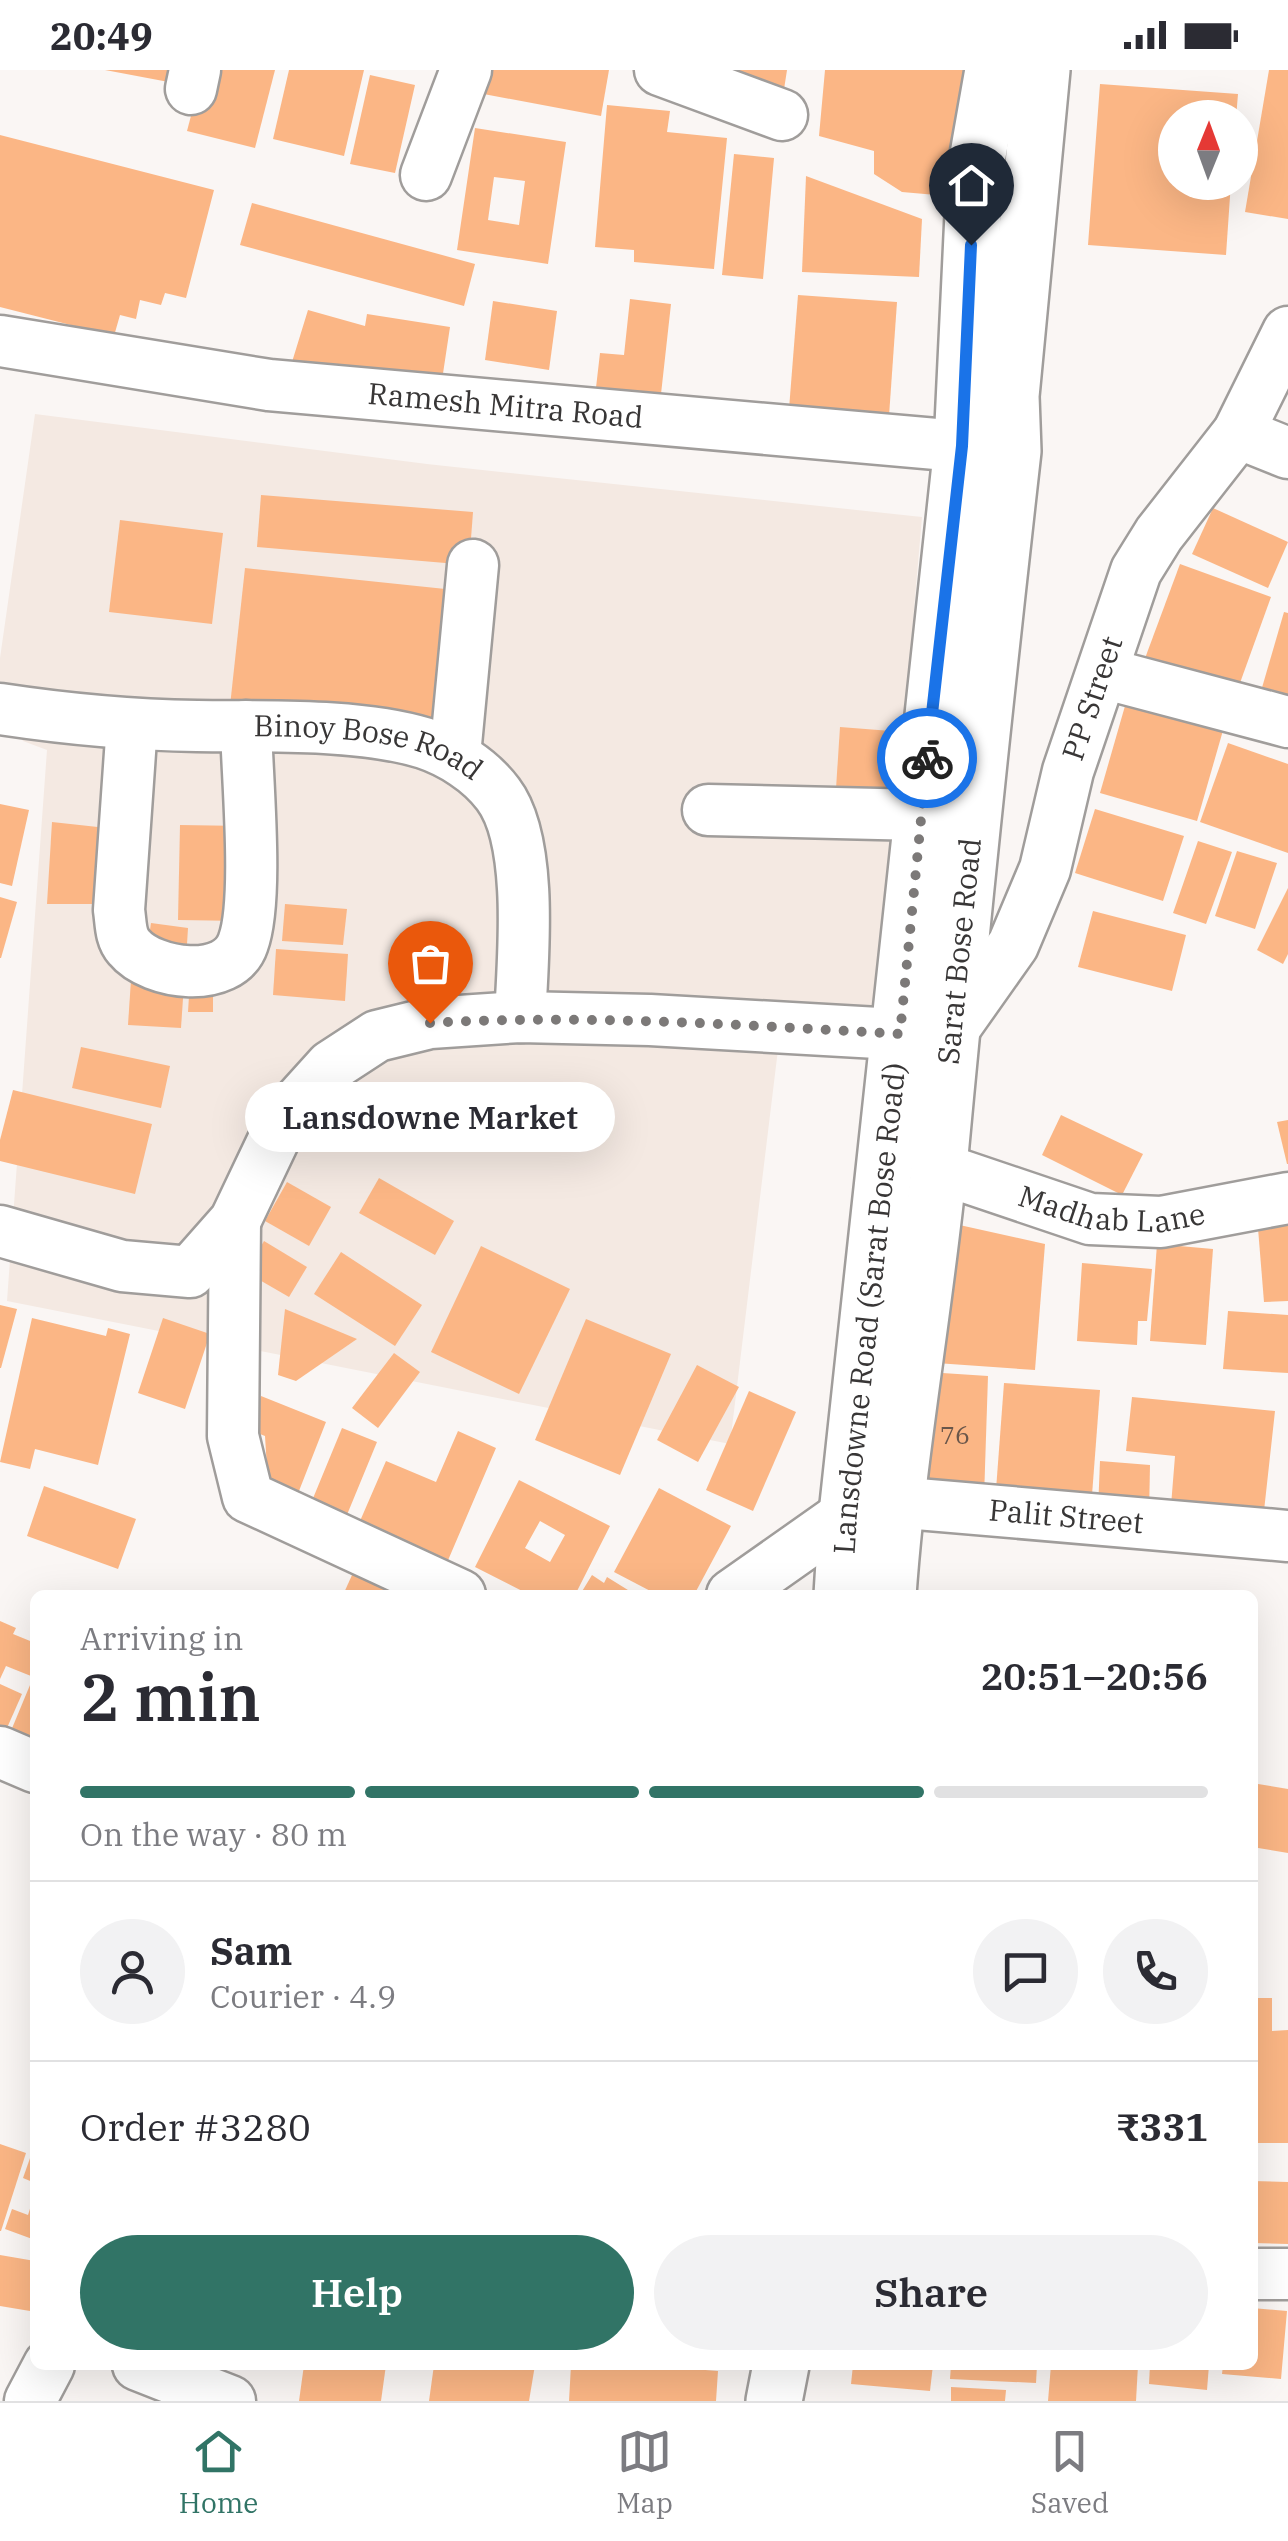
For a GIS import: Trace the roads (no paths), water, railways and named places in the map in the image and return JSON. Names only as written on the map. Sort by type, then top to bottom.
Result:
[{"type":"main road","name":"Lansdowne Road (Sarat Bose Road)","points":[[844,1590],[870,1508],[924,1036],[920,815],[987,448],[975,172],[993,70]]},
{"type":"main road","name":"Sarat Bose Road","points":[[887,1590],[870,1508],[938,1168],[924,1036],[987,448],[1011,396],[1042,70]]},
{"type":"main road","points":[[774,2401],[780,2370]]},
{"type":"main road","points":[[813,2401],[817,2370]]},
{"type":"street","points":[[426,176],[466,70]]},
{"type":"street","points":[[660,70],[782,115]]},
{"type":"street","name":"PP Street","points":[[924,1036],[1013,945],[1045,869],[1068,771],[1136,571],[1158,534],[1238,434],[1288,332]]},
{"type":"street","name":"Ramesh Mitra Road","points":[[0,341],[269,385],[987,448]]},
{"type":"street","points":[[1238,434],[1288,453]]},
{"type":"street","points":[[455,755],[473,565]]},
{"type":"street","points":[[1103,673],[1288,722]]},
{"type":"street","name":"Binoy Bose Road","points":[[0,709],[75,721],[246,726],[420,742],[455,755],[499,795],[520,855],[524,941],[520,1017]]},
{"type":"street","points":[[132,724],[119,910],[123,938],[131,950],[148,961],[177,970],[206,971],[226,964],[243,946],[249,899],[246,726]]},
{"type":"street","points":[[708,810],[920,815]]},
{"type":"street","points":[[0,1231],[122,1266],[190,1272],[235,1221],[284,1118],[332,1066],[377,1036],[430,1023],[520,1017],[924,1036]]},
{"type":"street","name":"Madhab Lane","points":[[938,1168],[1090,1219],[1161,1222],[1288,1198]]},
{"type":"street","points":[[235,1221],[232,1436],[248,1498],[449,1590]]},
{"type":"street","points":[[740,1590],[870,1508]]},
{"type":"street","name":"Palit Street","points":[[870,1508],[1288,1536]]},
{"type":"street","points":[[0,1752],[30,1765]]},
{"type":"street","points":[[1258,2274],[1288,2274]]},
{"type":"street","points":[[30,2401],[46,2370]]},
{"type":"street","points":[[151,2370],[230,2401]]},
{"type":"place","name":"Lansdowne Market","points":[[430,1023]]}]
